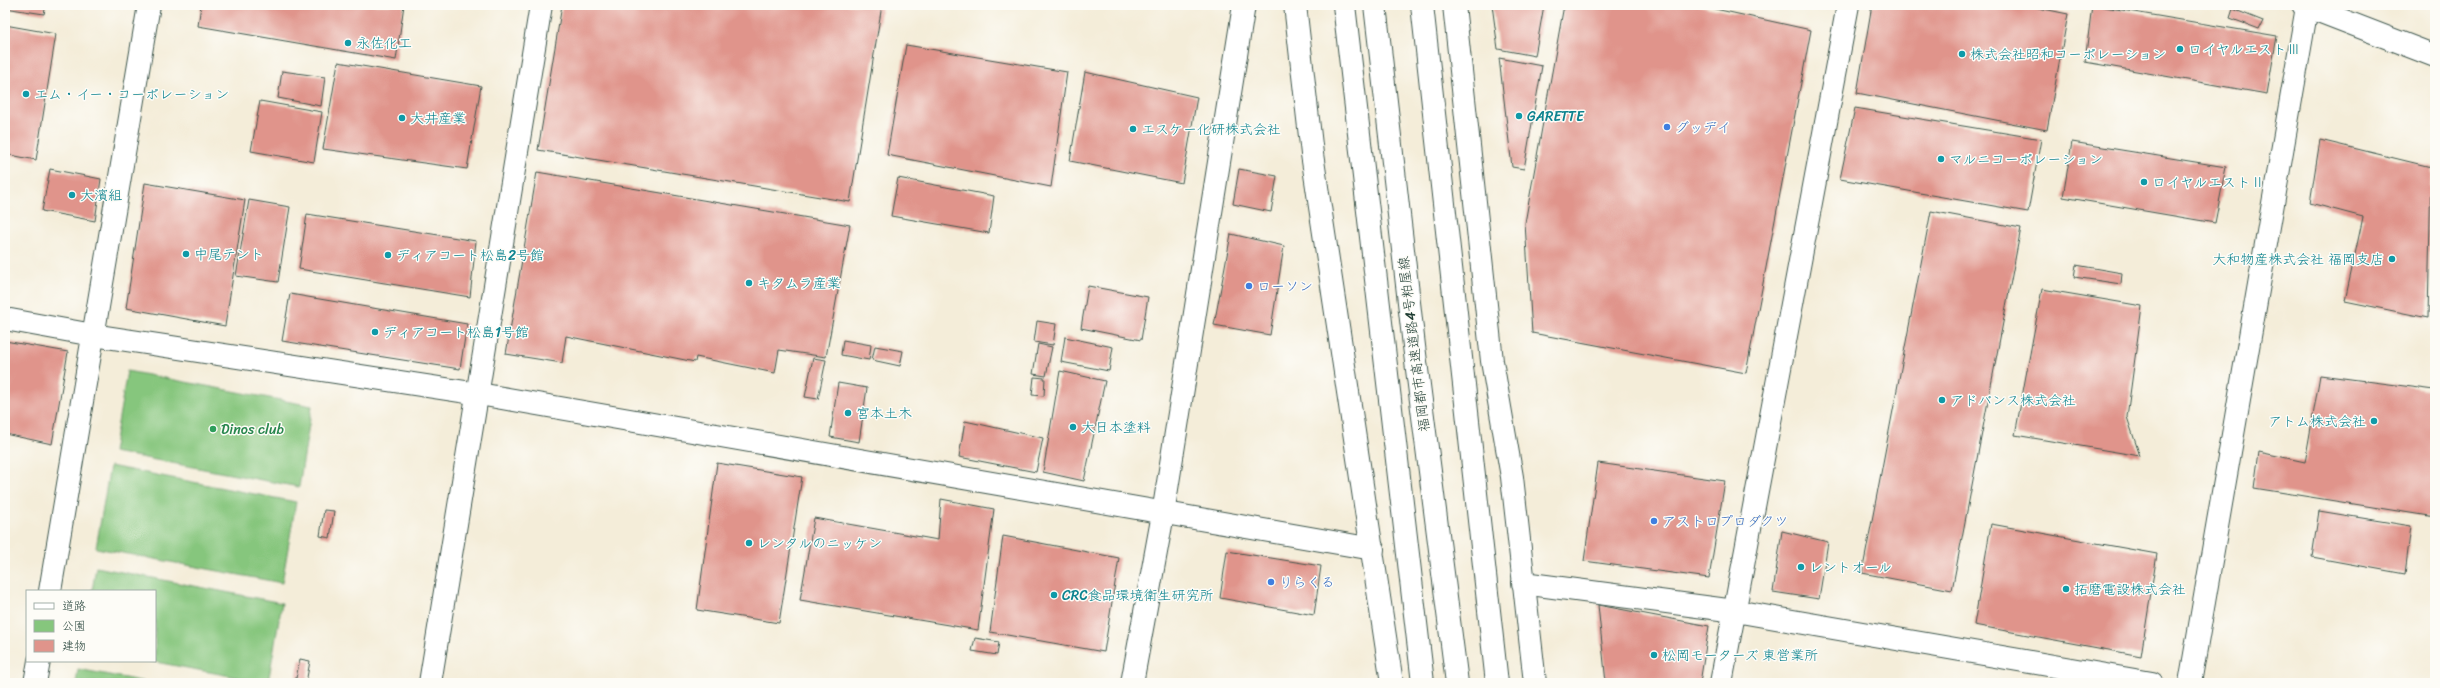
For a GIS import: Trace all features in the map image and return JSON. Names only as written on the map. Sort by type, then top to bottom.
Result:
[{"type":"main road","points":[[50,590],[149,5]]},
{"type":"main road","points":[[430,683],[479,394],[541,5]]},
{"type":"main road","points":[[1132,683],[1163,514],[1244,5]]},
{"type":"main road","points":[[1295,5],[1312,154],[1373,549],[1392,683]]},
{"type":"main road","points":[[1344,5],[1423,683]]},
{"type":"main road","name":"福岡都市高速道路4号粕屋線","points":[[1375,5],[1414,346],[1457,683]]},
{"type":"main road","points":[[1422,5],[1497,683]]},
{"type":"main road","points":[[1454,5],[1492,361],[1512,477],[1523,583],[1536,683]]},
{"type":"main road","points":[[1721,683],[1848,5]]},
{"type":"main road","points":[[2190,683],[2306,6],[2435,56]]},
{"type":"main road","points":[[5,319],[93,335],[479,394],[1163,514],[1373,549]]},
{"type":"main road","points":[[1523,583],[1735,611],[2152,683]]},
{"type":"main road","points":[[35,683],[38,662]]},
{"type":"green space","name":"Dinos club","points":[[127,371],[312,406],[299,487],[113,452]]},
{"type":"green space","points":[[110,466],[296,502],[282,583],[96,548]]},
{"type":"green space","points":[[96,567],[282,603],[268,683],[155,662],[156,590],[92,590]]},
{"type":"green space","points":[[78,669],[151,683],[76,683]]},
{"type":"building","points":[[5,5],[46,5],[44,14],[5,8]]},
{"type":"building","name":"永佐化工","points":[[201,5],[404,5],[396,60],[198,26]]},
{"type":"building","points":[[562,5],[882,5],[850,202],[538,150]]},
{"type":"building","points":[[1492,5],[1544,5],[1535,56],[1498,49]]},
{"type":"building","name":"グッデイ","points":[[1564,5],[1697,5],[1811,30],[1746,373],[1532,333],[1525,223]]},
{"type":"building","name":"株式会社昭和コーポレーション","points":[[1872,5],[2024,5],[2068,14],[2047,130],[1857,93]]},
{"type":"building","name":"ロイヤルエストⅢ","points":[[2092,5],[2277,36],[2267,94],[2085,62]]},
{"type":"building","points":[[2233,9],[2263,21],[2259,29],[2230,18]]},
{"type":"building","name":"エム・イー・コーポレーション","points":[[5,25],[56,34],[36,160],[5,154]]},
{"type":"building","points":[[906,45],[1067,72],[1051,187],[887,155]]},
{"type":"building","name":"GARETTE","points":[[1499,58],[1542,66],[1524,169],[1512,167]]},
{"type":"building","name":"大井産業","points":[[338,62],[481,86],[467,169],[323,149]]},
{"type":"building","points":[[282,71],[325,77],[321,106],[278,98]]},
{"type":"building","name":"エスケー化研株式会社","points":[[1085,72],[1197,97],[1182,183],[1070,161]]},
{"type":"building","points":[[260,101],[322,112],[314,162],[251,151]]},
{"type":"building","name":"マルニコーポレーション","points":[[1855,108],[2041,139],[2028,212],[1840,179]]},
{"type":"building","name":"大和物産株式会社 福岡支店","points":[[2320,140],[2431,167],[2428,318],[2345,301],[2363,217],[2310,203]]},
{"type":"building","name":"ロイヤルエストⅡ","points":[[2072,142],[2226,167],[2215,223],[2063,197]]},
{"type":"building","name":"大濱組","points":[[50,169],[101,179],[95,221],[42,211]]},
{"type":"building","points":[[1239,169],[1277,176],[1271,212],[1233,204]]},
{"type":"building","points":[[537,172],[850,225],[826,357],[779,350],[775,373],[696,357],[695,362],[566,336],[562,363],[506,354]]},
{"type":"building","points":[[898,178],[994,196],[989,233],[891,216]]},
{"type":"building","name":"中尾テント","points":[[145,183],[245,200],[225,326],[126,308]]},
{"type":"building","points":[[249,200],[290,207],[278,282],[236,276]]},
{"type":"building","name":"アドバンス株式会社","points":[[1931,211],[2021,228],[1952,590],[1862,573]]},
{"type":"building","name":"ディアコート松島2号館","points":[[307,214],[476,241],[470,297],[299,269]]},
{"type":"building","name":"ローソン","points":[[1231,234],[1284,246],[1270,335],[1214,325]]},
{"type":"building","points":[[2076,265],[2122,273],[2121,284],[2074,277]]},
{"type":"building","points":[[1088,286],[1148,297],[1141,340],[1081,328]]},
{"type":"building","points":[[2042,289],[2142,306],[2127,417],[2140,456],[2015,435]]},
{"type":"building","name":"ディアコート松島1号館","points":[[290,294],[467,324],[460,369],[282,341]]},
{"type":"building","points":[[1037,321],[1056,324],[1053,345],[1034,342]]},
{"type":"building","points":[[1065,337],[1113,347],[1109,371],[1061,362]]},
{"type":"building","points":[[843,340],[871,345],[869,360],[841,355]]},
{"type":"building","points":[[5,341],[68,352],[52,444],[5,434]]},
{"type":"building","points":[[1038,344],[1052,347],[1046,376],[1033,374]]},
{"type":"building","points":[[875,346],[903,351],[900,366],[872,360]]},
{"type":"building","points":[[813,358],[826,360],[818,399],[805,397]]},
{"type":"building","name":"大日本塗料","points":[[1060,371],[1105,381],[1084,481],[1043,472]]},
{"type":"building","name":"アトム株式会社","points":[[2320,375],[2435,390],[2435,517],[2254,488],[2259,452],[2305,462]]},
{"type":"building","points":[[1034,377],[1045,378],[1044,396],[1032,395]]},
{"type":"building","name":"宮本土木","points":[[838,383],[867,388],[859,442],[830,437]]},
{"type":"building","points":[[965,421],[1043,438],[1036,472],[959,457]]},
{"type":"building","name":"レンタルのニッケン","points":[[717,463],[802,477],[779,623],[697,610]]},
{"type":"building","name":"アストロプロダクツ","points":[[1598,463],[1725,481],[1709,578],[1584,561]]},
{"type":"building","points":[[941,499],[994,509],[978,630],[800,600],[814,518],[938,540]]},
{"type":"building","points":[[324,510],[334,511],[330,538],[320,536]]},
{"type":"building","points":[[2319,511],[2411,526],[2405,574],[2312,557]]},
{"type":"building","name":"拓磨電設株式会社","points":[[1991,524],[2157,554],[2141,656],[1974,625]]},
{"type":"building","name":"レントオール","points":[[1782,531],[1828,542],[1819,599],[1773,592]]},
{"type":"building","name":"CRC食品環境衛生研究所","points":[[1003,536],[1119,558],[1104,652],[990,632]]},
{"type":"building","name":"りらくる","points":[[1227,551],[1321,566],[1314,615],[1220,598]]},
{"type":"building","name":"松岡モーターズ 東営業所","points":[[1598,605],[1709,626],[1700,683],[1606,683]]},
{"type":"building","points":[[975,638],[999,642],[997,655],[972,651]]},
{"type":"building","points":[[300,659],[310,661],[306,683],[295,683]]},
{"type":"place","name":"永佐化工","points":[[348,43]]},
{"type":"place","name":"ロイヤルエストⅢ","points":[[2180,49]]},
{"type":"place","name":"株式会社昭和コーポレーション","points":[[1962,54]]},
{"type":"place","name":"エム・イー・コーポレーション","points":[[26,94]]},
{"type":"place","name":"GARETTE","points":[[1519,116]]},
{"type":"place","name":"大井産業","points":[[402,118]]},
{"type":"place","name":"グッデイ","points":[[1667,127]]},
{"type":"place","name":"エスケー化研株式会社","points":[[1133,129]]},
{"type":"place","name":"マルニコーポレーション","points":[[1941,159]]},
{"type":"place","name":"ロイヤルエストⅡ","points":[[2144,182]]},
{"type":"place","name":"大濱組","points":[[72,195]]},
{"type":"place","name":"中尾テント","points":[[186,254]]},
{"type":"place","name":"ディアコート松島2号館","points":[[388,255]]},
{"type":"place","name":"大和物産株式会社 福岡支店","points":[[2392,259]]},
{"type":"place","name":"キタムラ産業","points":[[749,283]]},
{"type":"place","name":"ローソン","points":[[1249,286]]},
{"type":"place","name":"ディアコート松島1号館","points":[[375,332]]},
{"type":"place","name":"アドバンス株式会社","points":[[1942,400]]},
{"type":"place","name":"宮本土木","points":[[848,413]]},
{"type":"place","name":"アトム株式会社","points":[[2374,421]]},
{"type":"place","name":"大日本塗料","points":[[1073,427]]},
{"type":"place","name":"Dinos club","points":[[213,429]]},
{"type":"place","name":"アストロプロダクツ","points":[[1654,521]]},
{"type":"place","name":"レンタルのニッケン","points":[[749,543]]},
{"type":"place","name":"レントオール","points":[[1801,567]]},
{"type":"place","name":"りらくる","points":[[1271,582]]},
{"type":"place","name":"拓磨電設株式会社","points":[[2066,589]]},
{"type":"place","name":"CRC食品環境衛生研究所","points":[[1054,595]]},
{"type":"place","name":"松岡モーターズ 東営業所","points":[[1654,655]]}]
